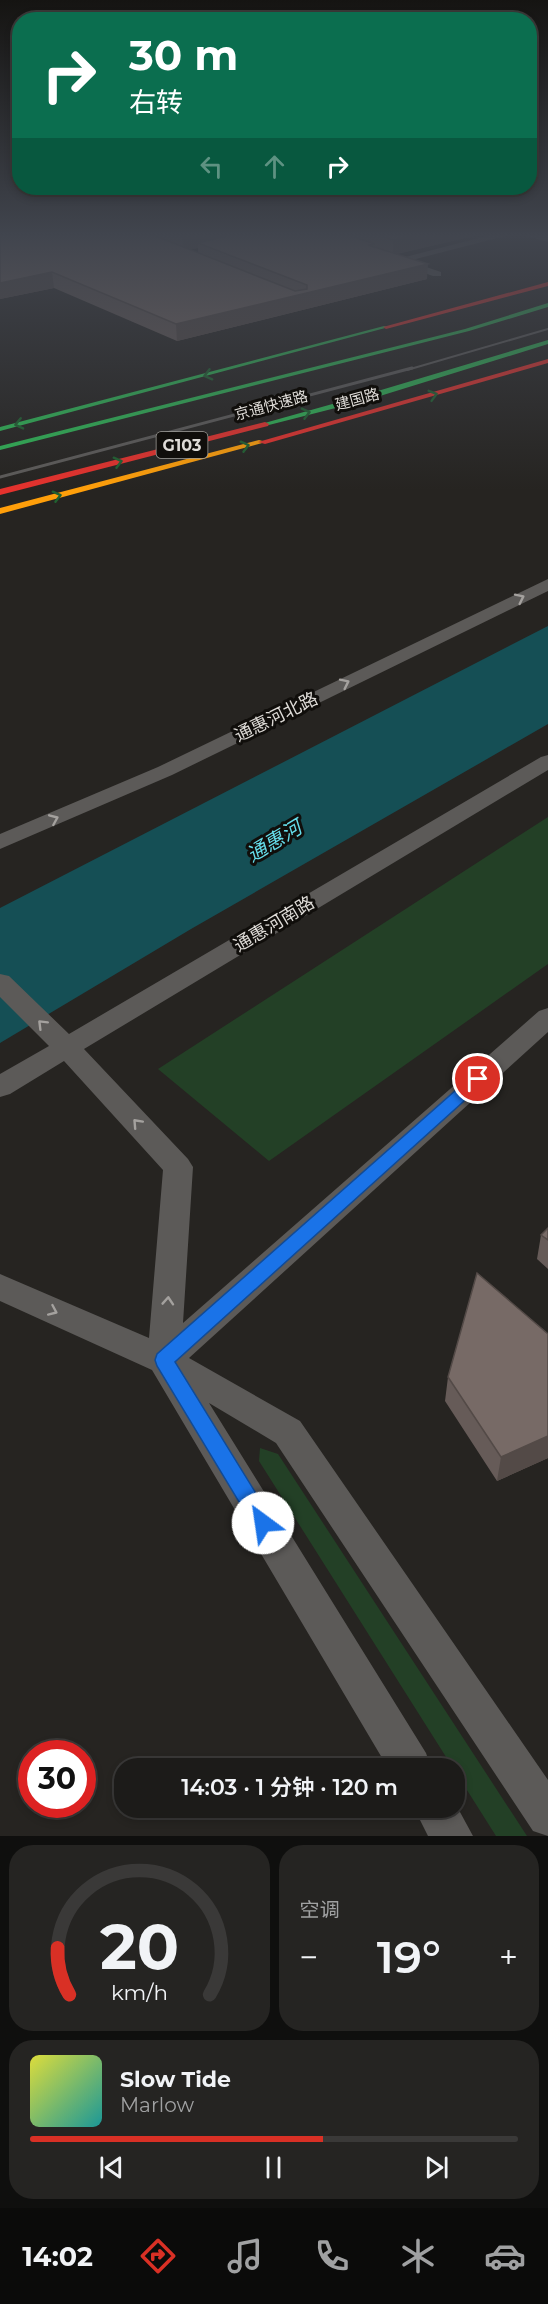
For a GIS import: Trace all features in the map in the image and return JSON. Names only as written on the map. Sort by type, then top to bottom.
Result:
[{"type":"main road","points":[[0,429],[417,319]]},
{"type":"main road","points":[[176,404],[459,319]]},
{"type":"main road","name":"京通快速路","points":[[0,448],[467,330],[504,319]]},
{"type":"main road","name":"京通快速路","points":[[0,492],[364,398],[548,342]]},
{"type":"main road","points":[[364,398],[548,351]]},
{"type":"main road","name":"建国路","points":[[0,511],[389,408],[548,361]]},
{"type":"street","name":"通惠河北路","points":[[0,842],[165,771],[548,584]]},
{"type":"street","name":"通惠河南路","points":[[0,1087],[548,761]]},
{"type":"street","points":[[0,982],[84,1065],[178,1167],[164,1360],[405,1758]]},
{"type":"street","points":[[164,1360],[548,1017]]},
{"type":"street","points":[[0,1287],[164,1360],[288,1432],[548,1816]]},
{"type":"street","points":[[441,1818],[452,1836]]},
{"type":"green space","points":[[548,817],[548,964],[269,1161],[158,1069]]},
{"type":"green space","points":[[260,1448],[278,1454],[527,1836],[496,1836],[465,1787],[465,1758],[447,1758],[259,1461]]},
{"type":"water","name":"通惠河","points":[[548,626],[548,724],[191,929],[0,1043],[0,908]]},
{"type":"building","points":[[163,319],[198,319],[176,324]]},
{"type":"building","points":[[548,1228],[548,1240],[541,1235]]},
{"type":"building","points":[[477,1273],[548,1334],[548,1436],[501,1457],[448,1377]]},
{"type":"railway","points":[[407,370],[548,329]]},
{"type":"railway","points":[[0,477],[412,368]]},
{"type":"traffic: fast","points":[[0,448],[467,330],[504,319]]},
{"type":"traffic: fast","points":[[0,429],[386,327]]},
{"type":"traffic: fast","points":[[265,424],[364,398],[548,342]]},
{"type":"traffic: slow","points":[[0,511],[262,442]]},
{"type":"traffic: jam","points":[[386,327],[417,319]]},
{"type":"traffic: jam","points":[[262,442],[548,361]]},
{"type":"traffic: jam","points":[[0,492],[265,424]]},
{"type":"route","points":[[263,1523],[164,1360],[478,1079]]}]
